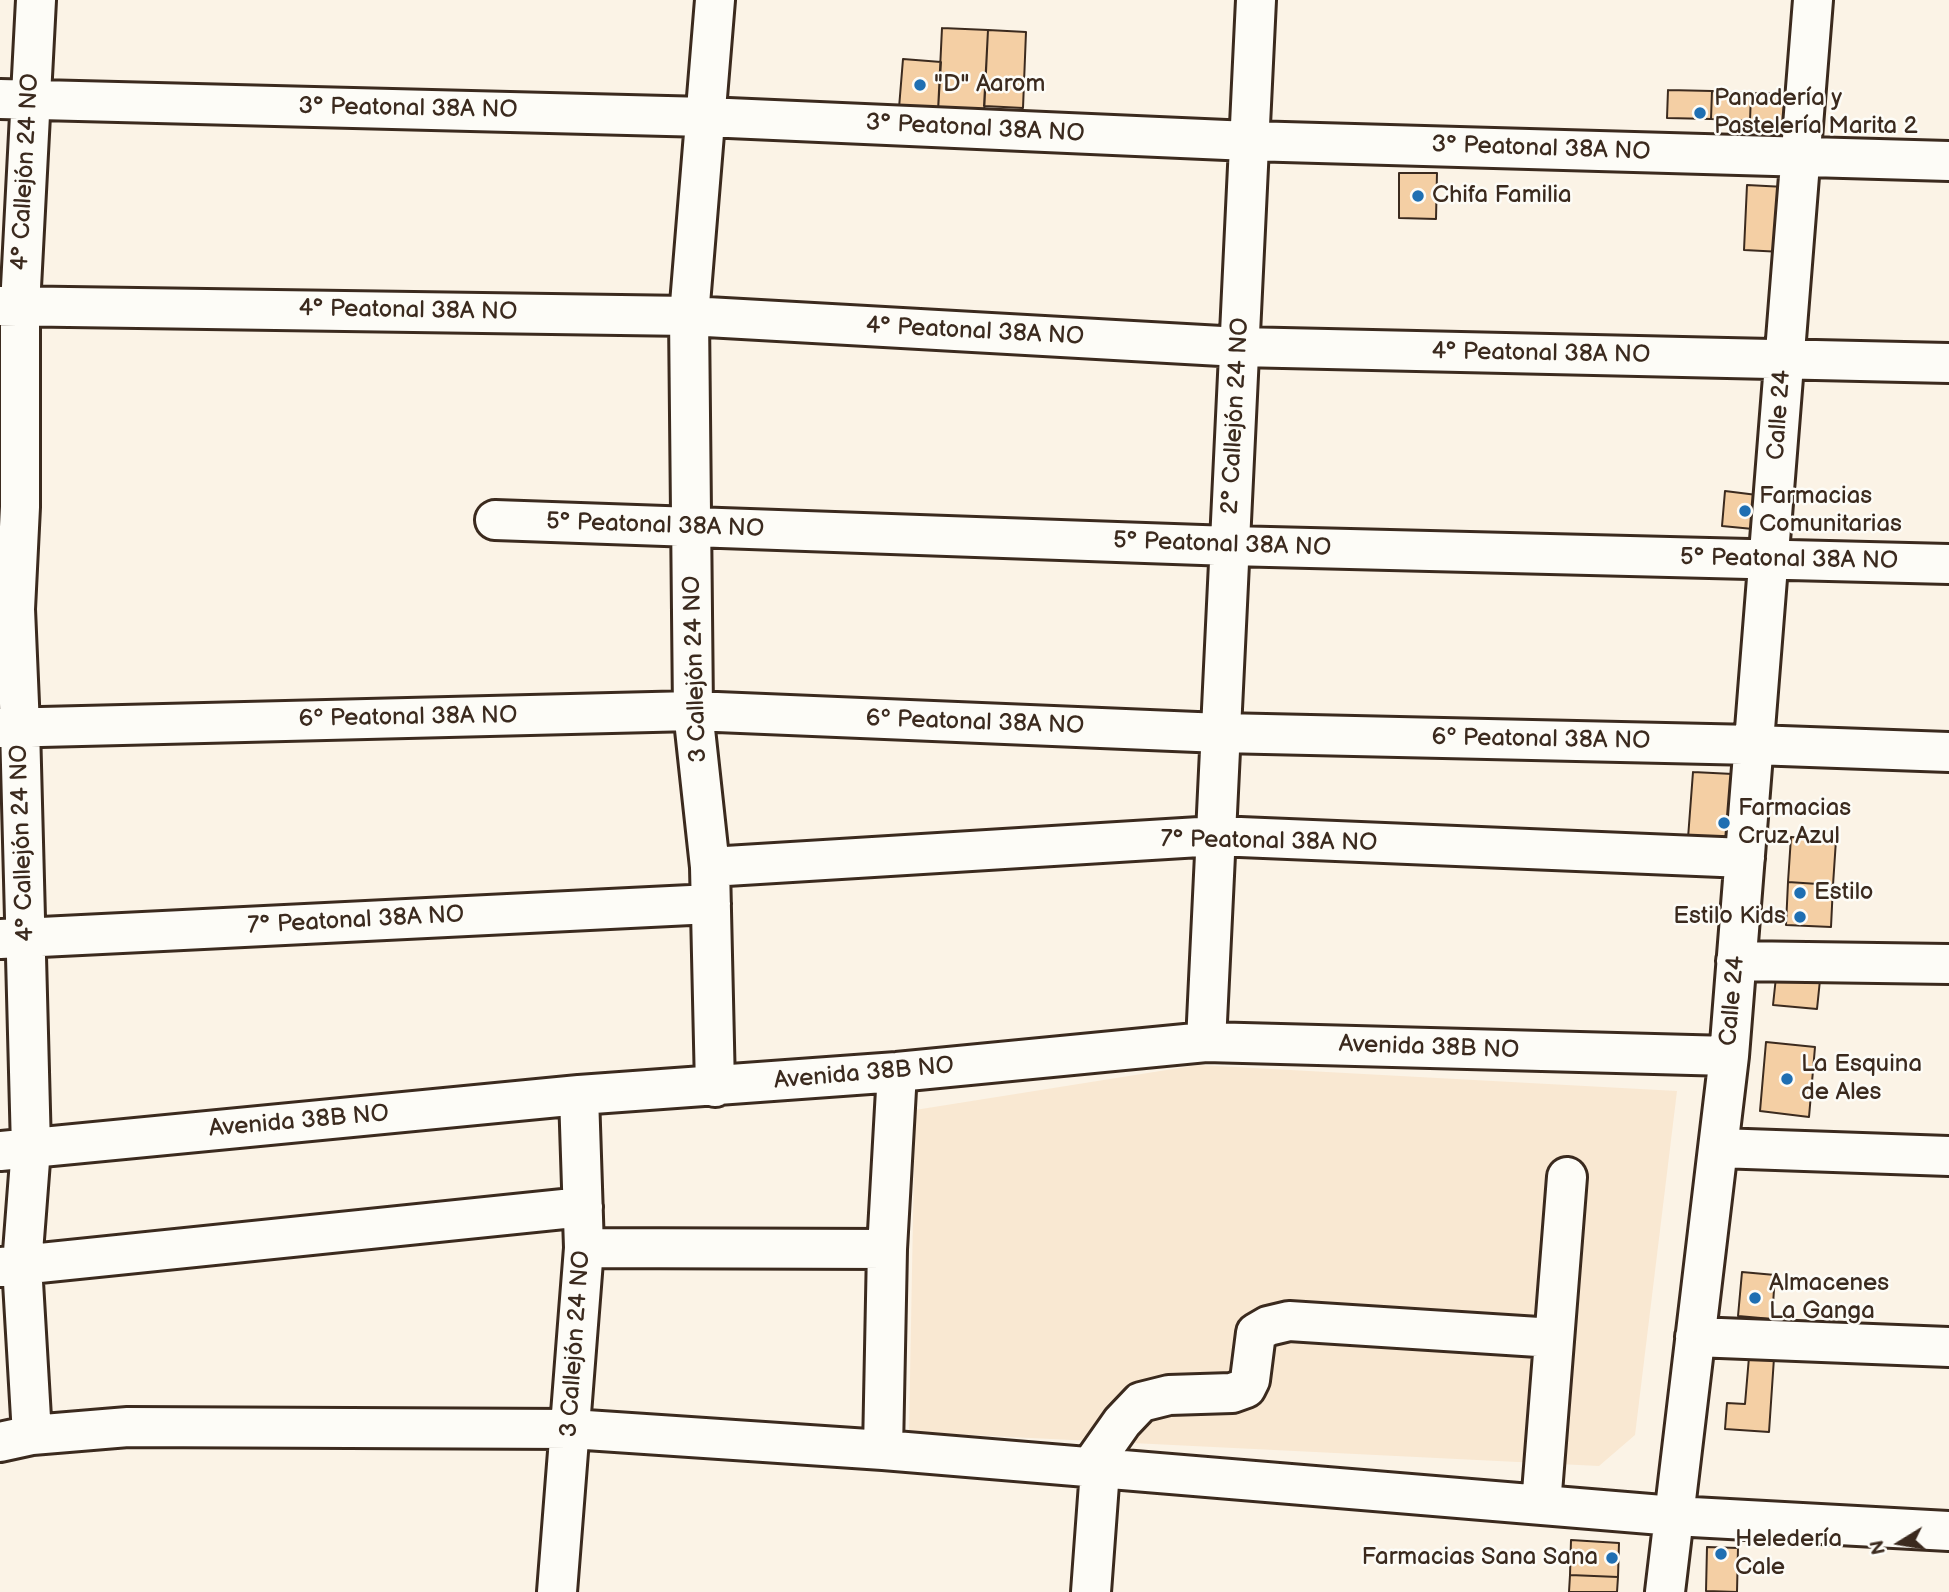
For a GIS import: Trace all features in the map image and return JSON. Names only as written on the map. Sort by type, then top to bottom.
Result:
[{"type":"street","name":"4° Callejón 24 NO","points":[[16,1438],[11,1266],[15,1149],[10,728],[15,609],[10,508],[10,306],[15,100],[36,0]]},
{"type":"street","name":"3 Callejón 24 NO","points":[[715,0],[689,316],[693,529],[692,711],[711,886],[715,1087]]},
{"type":"street","name":"2° Callejón 24 NO","points":[[1206,1042],[1256,0]]},
{"type":"street","name":"Calle 24","points":[[1665,1592],[1729,1056],[1813,0]]},
{"type":"street","name":"3° Peatonal 38A NO","points":[[15,100],[706,117],[1249,141],[1949,160]]},
{"type":"street","name":"4° Peatonal 38A NO","points":[[10,306],[689,316],[1239,347],[1949,363]]},
{"type":"street","name":"5° Peatonal 38A NO","points":[[495,520],[1230,546],[1949,564]]},
{"type":"street","name":"6º Peatonal 38A NO","points":[[10,728],[692,711],[1221,733],[1949,752]]},
{"type":"street","name":"7° Peatonal 38A NO","points":[[13,938],[711,886],[1216,836],[1745,858]]},
{"type":"street","points":[[1736,961],[1949,964]]},
{"type":"street","name":"Avenida 38B NO","points":[[15,1149],[579,1096],[897,1072],[1206,1042],[1729,1056]]},
{"type":"street","points":[[883,1450],[887,1249],[897,1072]]},
{"type":"street","name":"3 Callejón 24 NO","points":[[557,1592],[584,1248],[579,1096]]},
{"type":"street","points":[[1717,1148],[1949,1156]]},
{"type":"street","points":[[1541,1504],[1567,1177]]},
{"type":"street","points":[[11,1266],[583,1208]]},
{"type":"street","points":[[584,1248],[887,1249]]},
{"type":"street","points":[[1091,1592],[1095,1469],[1122,1422],[1141,1402],[1170,1395],[1232,1393],[1247,1388],[1256,1333],[1268,1326],[1289,1321],[1554,1338]]},
{"type":"street","points":[[1695,1337],[1949,1347]]},
{"type":"street","points":[[16,1438],[128,1427],[571,1429],[883,1450],[1674,1516],[1949,1531]]},
{"type":"shaded area","points":[[1198,1065],[1677,1091],[1635,1435],[1599,1466],[909,1432],[915,1110]]},
{"type":"building","points":[[942,28],[988,30],[984,114],[938,111]]},
{"type":"building","points":[[988,30],[1026,32],[1023,108],[984,106]]},
{"type":"building","name":"\"D\" Aarom","points":[[903,59],[941,62],[938,111],[899,108]]},
{"type":"building","points":[[1668,90],[1712,91],[1711,119],[1667,118]]},
{"type":"building","points":[[1712,91],[1751,93],[1750,121],[1711,119]]},
{"type":"building","points":[[1751,93],[1787,94],[1786,123],[1750,121]]},
{"type":"building","name":"Chifa Familia","points":[[1399,173],[1437,173],[1436,219],[1399,218]]},
{"type":"building","points":[[1747,185],[1785,187],[1782,252],[1744,250]]},
{"type":"building","points":[[1725,491],[1757,495],[1753,529],[1722,526]]},
{"type":"building","points":[[1693,772],[1733,774],[1729,840],[1688,838]]},
{"type":"building","points":[[1791,837],[1836,840],[1833,885],[1788,882]]},
{"type":"building","points":[[1788,882],[1833,885],[1831,927],[1786,925]]},
{"type":"building","points":[[1776,977],[1820,980],[1817,1009],[1773,1005]]},
{"type":"building","name":"La Esquina de Ales","points":[[1766,1042],[1815,1047],[1809,1117],[1760,1111]]},
{"type":"building","points":[[1742,1272],[1775,1275],[1772,1319],[1738,1316]]},
{"type":"building","points":[[1749,1357],[1774,1358],[1769,1432],[1725,1429],[1727,1403],[1745,1404]]},
{"type":"building","points":[[1571,1540],[1619,1543],[1618,1577],[1570,1575]]},
{"type":"building","points":[[1707,1547],[1738,1548],[1737,1592],[1706,1591]]},
{"type":"building","points":[[1570,1575],[1618,1577],[1617,1592],[1569,1592]]},
{"type":"place","name":"\"D\" Aarom","points":[[920,85]]},
{"type":"place","name":"Panadería y Pastelería Marita 2","points":[[1700,113]]},
{"type":"place","name":"Chifa Familia","points":[[1418,196]]},
{"type":"place","name":"Farmacias Comunitarias","points":[[1745,511]]},
{"type":"place","name":"Farmacias Cruz Azul","points":[[1724,823]]},
{"type":"place","name":"Estilo","points":[[1800,893]]},
{"type":"place","name":"Estilo Kids","points":[[1800,917]]},
{"type":"place","name":"La Esquina de Ales","points":[[1787,1079]]},
{"type":"place","name":"Almacenes La Ganga","points":[[1755,1298]]},
{"type":"place","name":"Heledería Cale","points":[[1721,1554]]},
{"type":"place","name":"Farmacias Sana Sana","points":[[1612,1558]]}]
